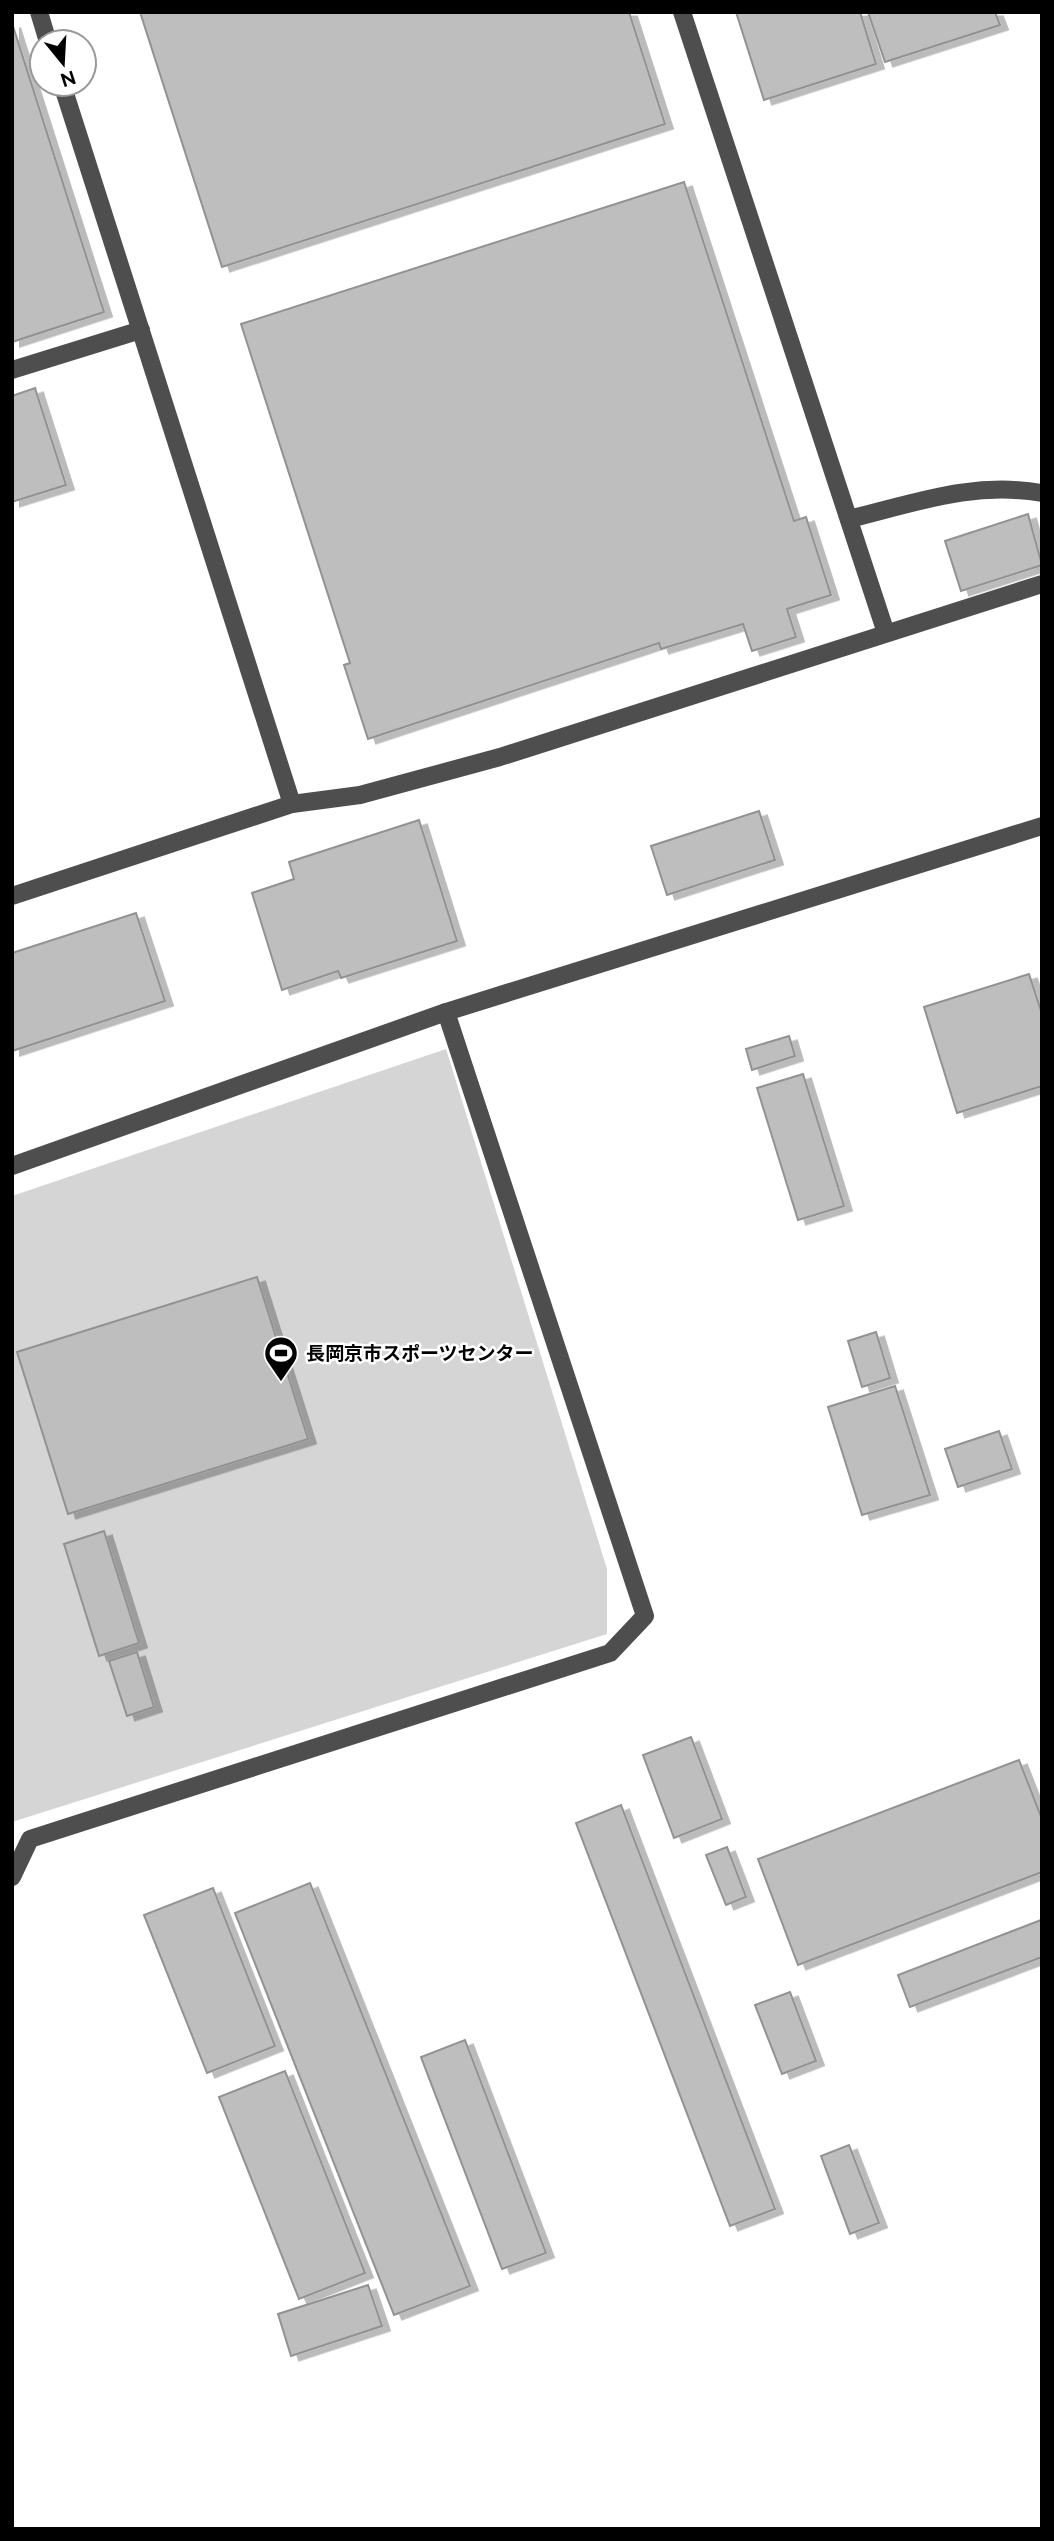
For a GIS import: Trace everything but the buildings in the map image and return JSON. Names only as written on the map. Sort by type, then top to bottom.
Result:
[{"type":"street","points":[[682,12],[886,633]]},
{"type":"street","points":[[66,98],[292,804]]},
{"type":"street","points":[[12,370],[141,330]]},
{"type":"street","points":[[849,519],[966,490],[1008,487],[1042,493]]},
{"type":"street","points":[[12,896],[292,804],[360,795],[500,757],[1042,584]]},
{"type":"street","points":[[12,1166],[446,1012],[1042,825]]},
{"type":"street","points":[[12,1877],[30,1839],[610,1653],[645,1616],[446,1012]]},
{"type":"shaded area","name":"長岡京市スポーツセンター","points":[[446,1049],[607,1569],[607,1634],[12,1822],[12,1196]]},
{"type":"place","name":"長岡京市スポーツセンター","points":[[281,1383]]}]
